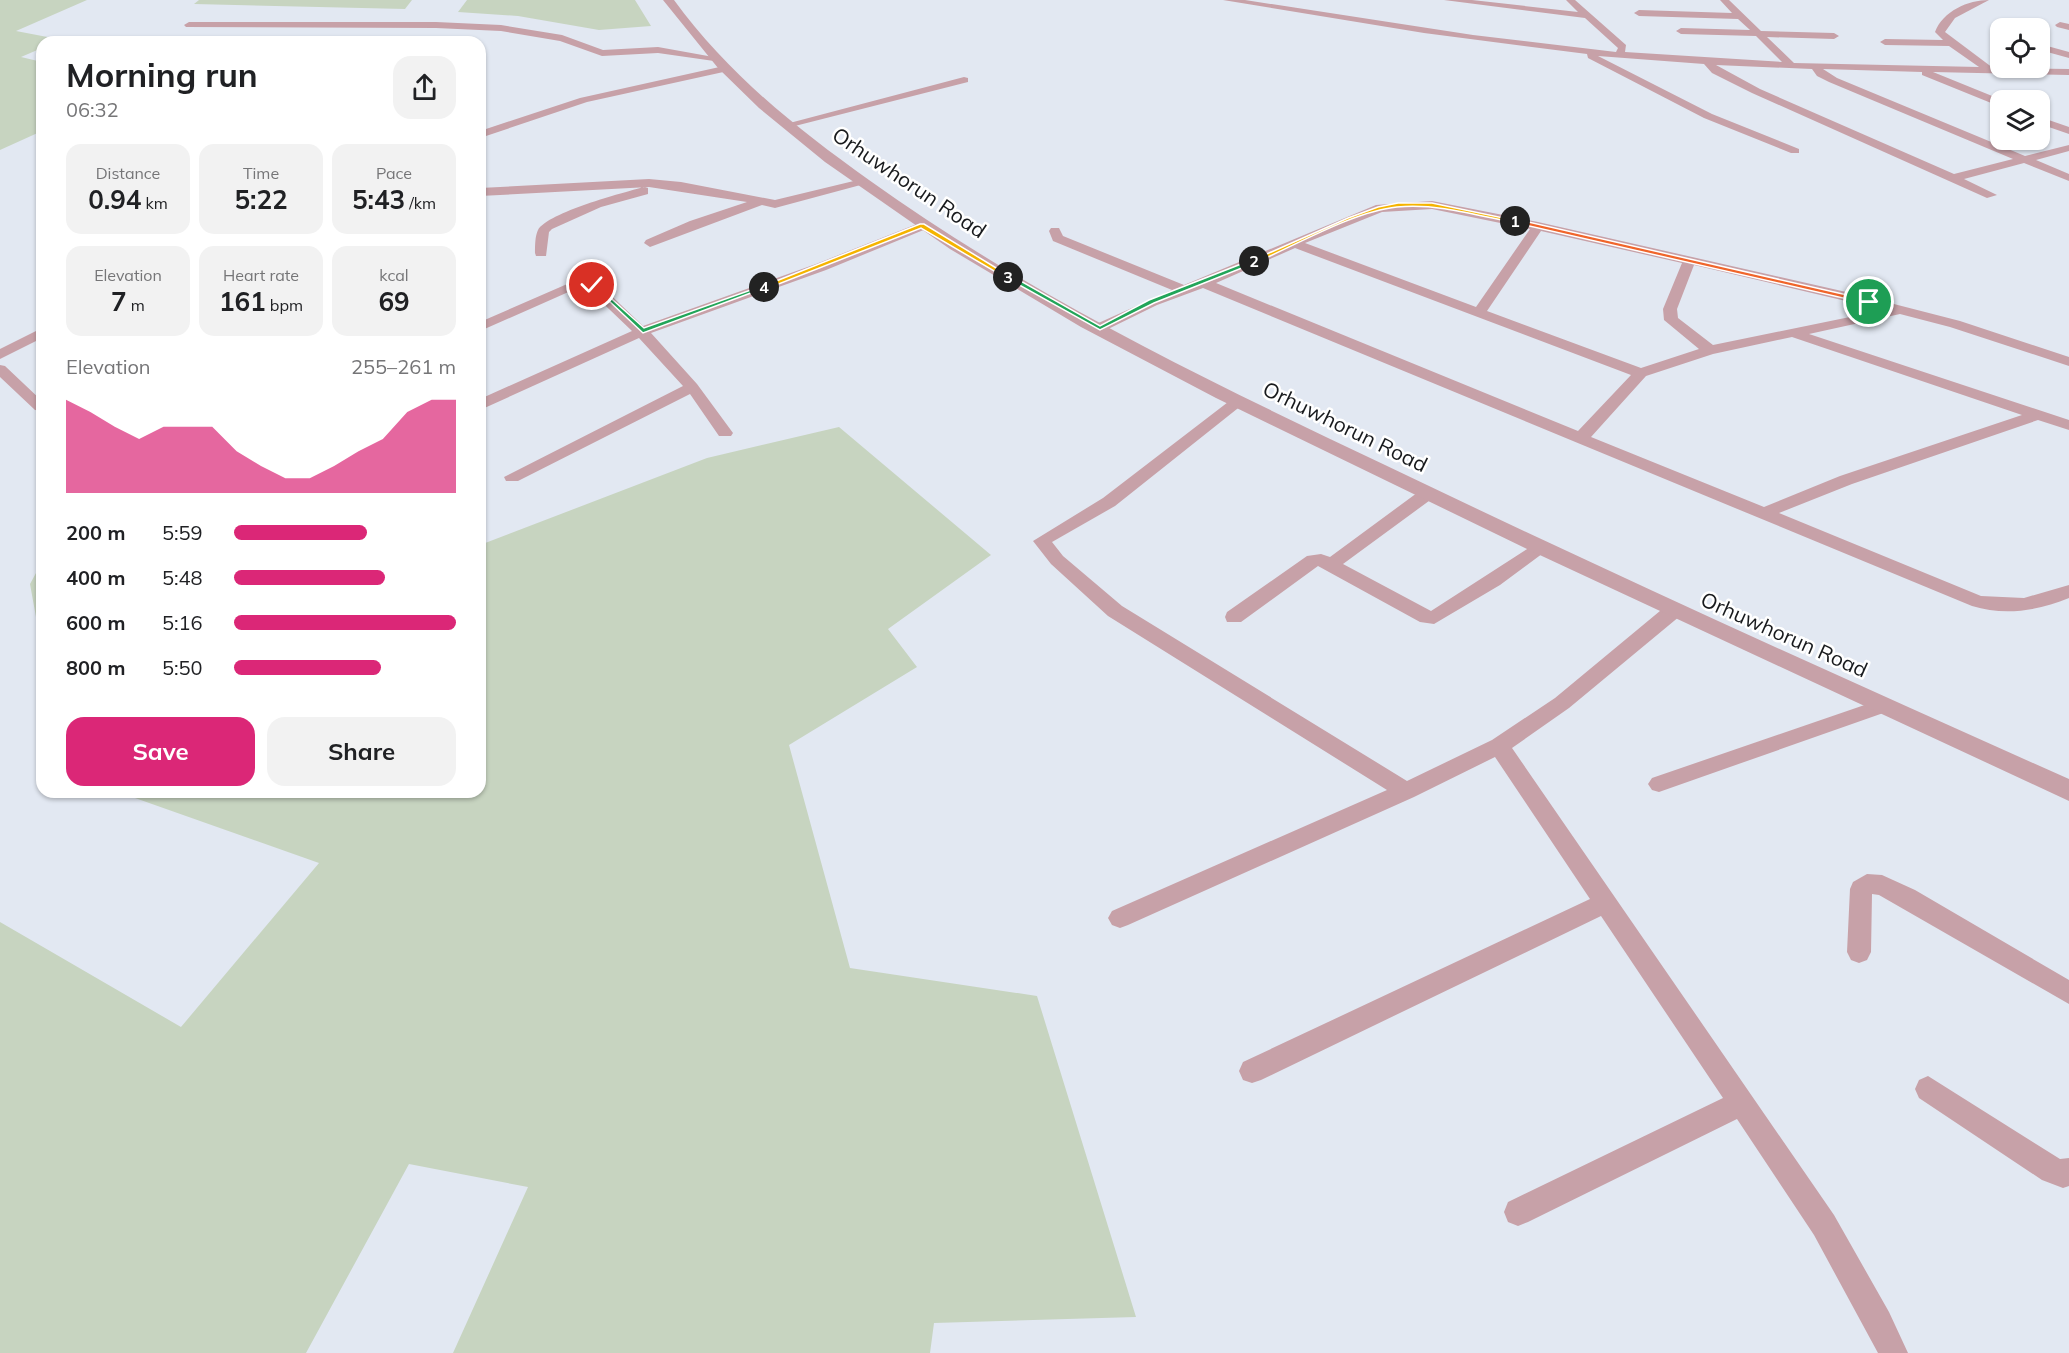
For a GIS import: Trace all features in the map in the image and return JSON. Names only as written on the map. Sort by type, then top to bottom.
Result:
[{"type":"street","name":"Orhuwhorun Road","points":[[668,0],[719,63],[787,125],[862,183],[922,226],[1100,328],[1237,402],[1427,494],[1673,611],[2069,791]]},
{"type":"street","points":[[1227,0],[1619,55],[1707,61],[1990,71]]},
{"type":"street","points":[[1448,0],[1588,16]]},
{"type":"street","points":[[1570,0],[1623,46],[1619,55]]},
{"type":"street","points":[[1724,0],[1756,34],[1790,64]]},
{"type":"street","points":[[1970,0],[1983,1]]},
{"type":"street","points":[[1983,1],[1942,23],[1940,32],[1951,43],[1990,70]]},
{"type":"street","points":[[1319,14],[1326,4]]},
{"type":"street","points":[[1639,13],[1740,16]]},
{"type":"street","points":[[189,25],[489,27],[562,38],[602,53],[658,50],[719,63]]},
{"type":"street","points":[[1681,31],[1834,36]]},
{"type":"street","points":[[1951,43],[1885,42],[1928,75],[1990,100]]},
{"type":"street","points":[[2050,50],[2069,55]]},
{"type":"street","points":[[1583,51],[1708,116],[1795,151]]},
{"type":"street","points":[[1707,61],[1716,71],[1756,91],[1991,195]]},
{"type":"street","points":[[486,133],[584,100],[719,63]]},
{"type":"street","points":[[1814,65],[1821,74],[1833,80],[2069,178]]},
{"type":"street","points":[[2051,72],[2069,72]]},
{"type":"street","points":[[2051,72],[2064,83]]},
{"type":"street","points":[[787,125],[964,80]]},
{"type":"street","points":[[2050,124],[2069,131]]},
{"type":"street","points":[[1953,178],[2022,158],[2069,148]]},
{"type":"street","points":[[486,192],[614,184],[669,185],[757,203],[783,203],[862,183]]},
{"type":"street","points":[[541,253],[543,232],[560,219],[597,204],[669,185]]},
{"type":"street","points":[[650,243],[694,224],[757,203]]},
{"type":"street","points":[[1100,328],[1152,302],[1204,283],[1370,212],[1398,205],[1432,205],[1690,260],[1869,309],[1902,311],[1954,324],[2069,362]]},
{"type":"street","points":[[486,402],[643,331],[821,267],[922,226]]},
{"type":"street","points":[[1480,311],[1496,293],[1515,258],[1538,226]]},
{"type":"street","points":[[1055,231],[1057,238],[1078,249],[1184,290]]},
{"type":"street","points":[[1293,243],[1641,373]]},
{"type":"street","points":[[1690,260],[1670,309],[1671,320],[1710,350]]},
{"type":"street","points":[[486,324],[581,282],[592,285],[643,331],[704,400],[725,433]]},
{"type":"street","points":[[1204,283],[1978,602],[2004,606],[2044,602],[2069,591]]},
{"type":"street","points":[[1582,437],[1641,373],[1710,350],[1792,333],[1869,309]]},
{"type":"street","points":[[1792,333],[2069,425]]},
{"type":"street","points":[[0,355],[36,335]]},
{"type":"street","points":[[0,369],[36,403]]},
{"type":"street","points":[[512,477],[692,387]]},
{"type":"street","points":[[1237,402],[1109,502],[1042,541],[1057,560],[1115,611],[1406,791]]},
{"type":"street","points":[[1765,513],[1846,480],[2036,415]]},
{"type":"street","points":[[1332,564],[1427,494]]},
{"type":"street","points":[[1234,617],[1312,560],[1332,564],[1426,617],[1434,618],[1494,582],[1541,548]]},
{"type":"street","points":[[1120,918],[1406,791],[1499,746],[1562,703],[1673,611]]},
{"type":"street","points":[[1659,784],[1882,706]]},
{"type":"street","points":[[1499,746],[1824,1225],[1879,1322],[1893,1353]]},
{"type":"street","points":[[1859,952],[1861,889],[1867,884],[1882,885],[1907,897],[2069,993]]},
{"type":"street","points":[[1252,1071],[1605,903]]},
{"type":"street","points":[[1928,1089],[2052,1170],[2063,1174],[2069,1172]]},
{"type":"street","points":[[1518,1212],[1741,1103]]},
{"type":"green space","points":[[0,0],[87,0],[16,31],[42,36],[36,36],[36,51],[21,57],[36,61],[36,134],[0,150]]},
{"type":"green space","points":[[199,0],[412,0],[405,9],[194,4]]},
{"type":"green space","points":[[467,0],[635,0],[651,26],[599,30],[518,16],[458,12]]},
{"type":"green space","points":[[839,427],[991,555],[888,629],[917,667],[789,745],[850,968],[1037,996],[1136,1317],[934,1323],[930,1353],[453,1353],[528,1187],[409,1164],[306,1353],[0,1353],[0,922],[181,1027],[319,863],[135,798],[486,798],[486,543],[707,458]]},
{"type":"green space","points":[[36,573],[36,617],[30,584]]},
{"type":"route","points":[[592,285],[643,331],[821,267],[922,226],[1100,328],[1152,302],[1214,279],[1350,219],[1380,208],[1398,205],[1432,205],[1466,210],[1869,302]]}]
